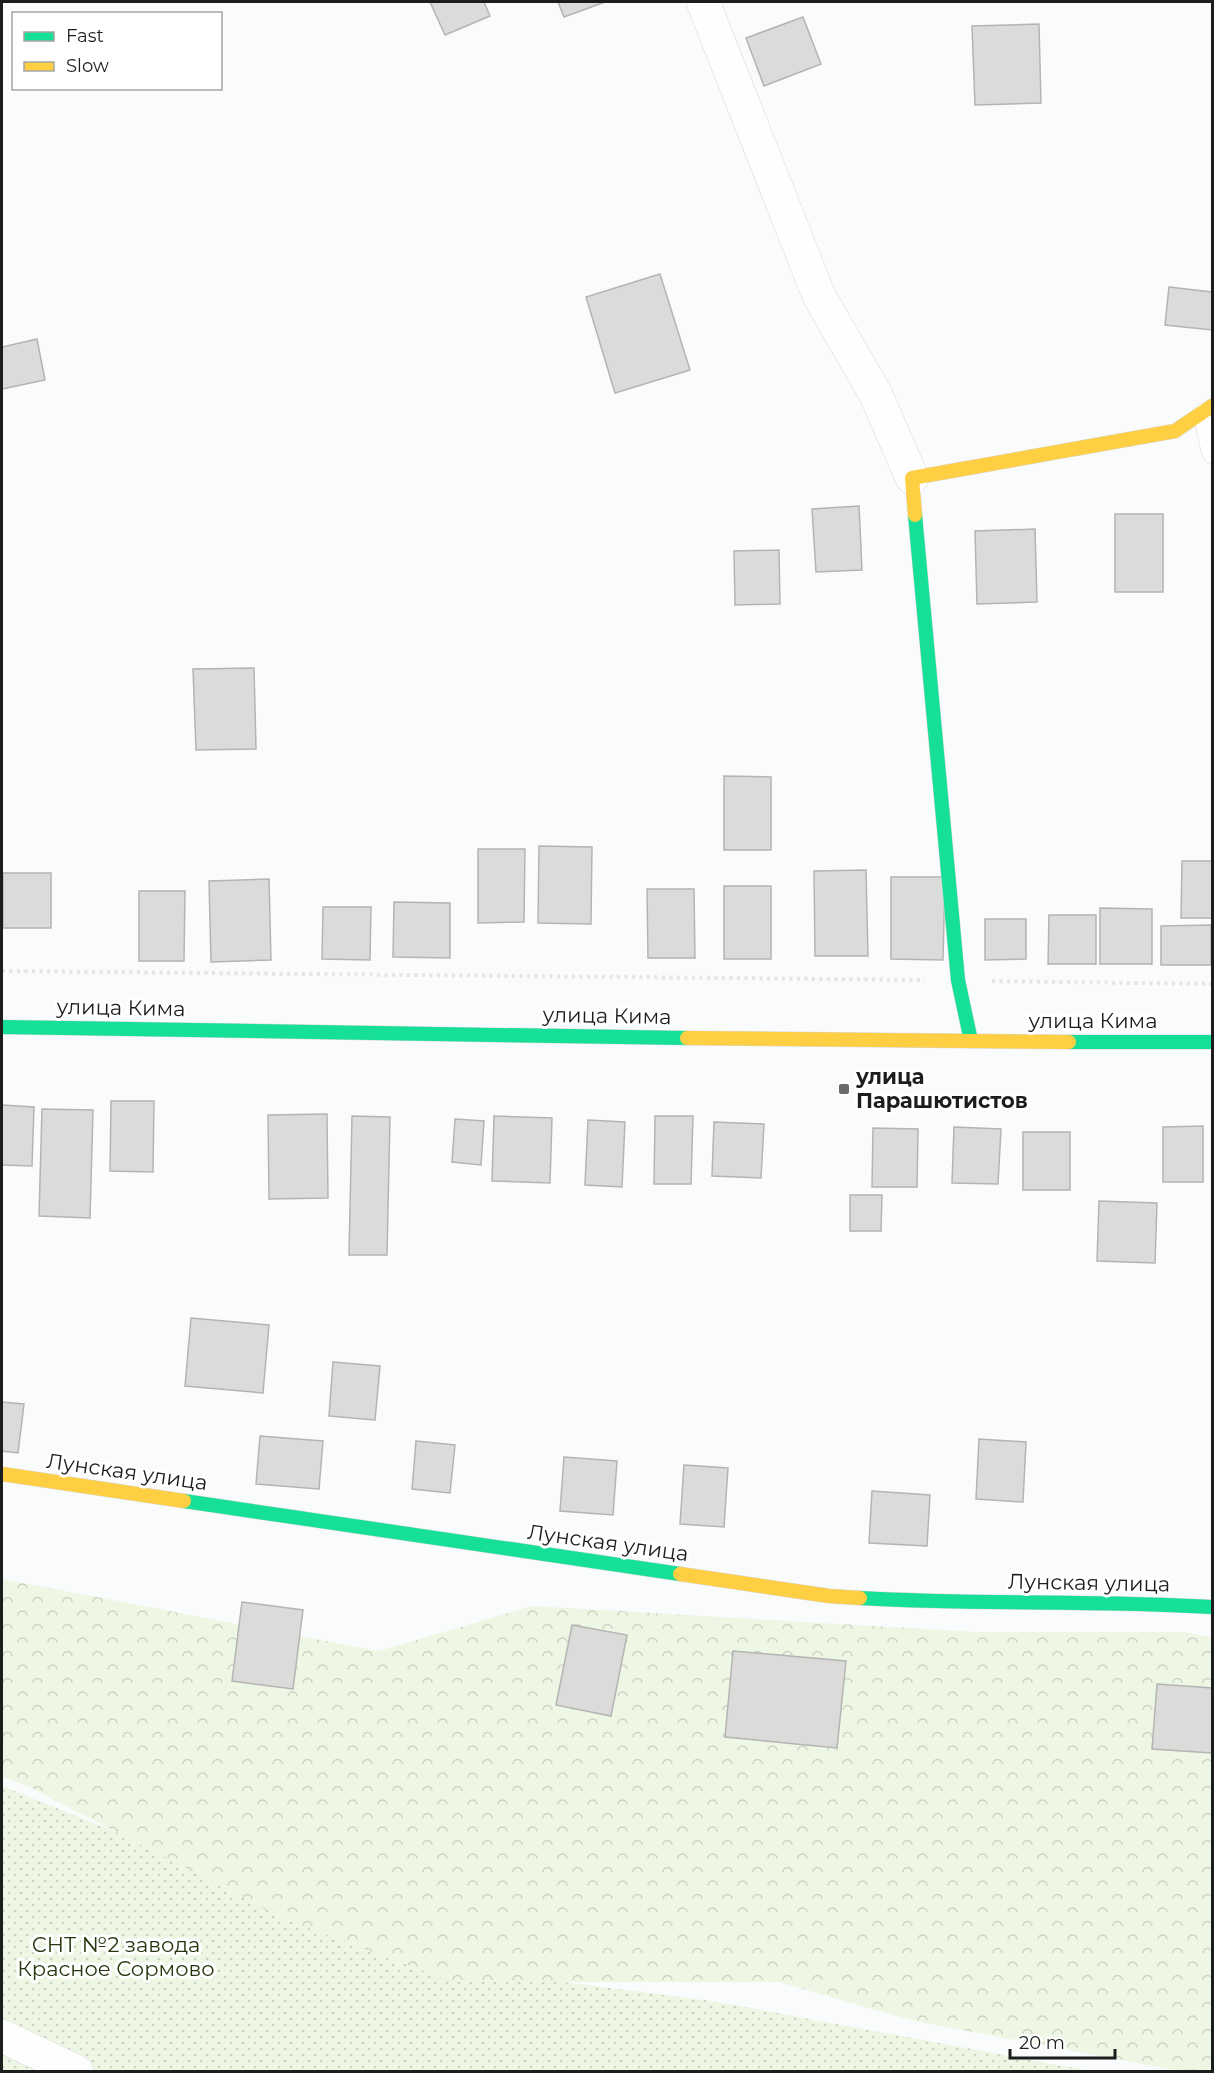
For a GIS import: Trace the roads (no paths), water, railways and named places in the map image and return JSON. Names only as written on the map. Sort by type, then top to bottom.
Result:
[{"type":"street","points":[[703,2],[819,296],[876,395],[912,478],[958,980],[971,1041]]},
{"type":"street","points":[[912,478],[1175,431],[1208,410]]},
{"type":"street","name":"улица Кима","points":[[2,1027],[971,1041],[1212,1042]]},
{"type":"street","name":"Лунская улица","points":[[2,1474],[829,1596],[948,1603],[1142,1603],[1212,1607]]},
{"type":"street","points":[[2,2036],[77,2072]]},
{"type":"lane","points":[[1208,410],[1212,453]]},
{"type":"place","name":"улица Парашютистов","points":[[844,1089]]},
{"type":"park label","name":"СНТ №2 завода Красное Сормово","points":[[116,1957]]}]
